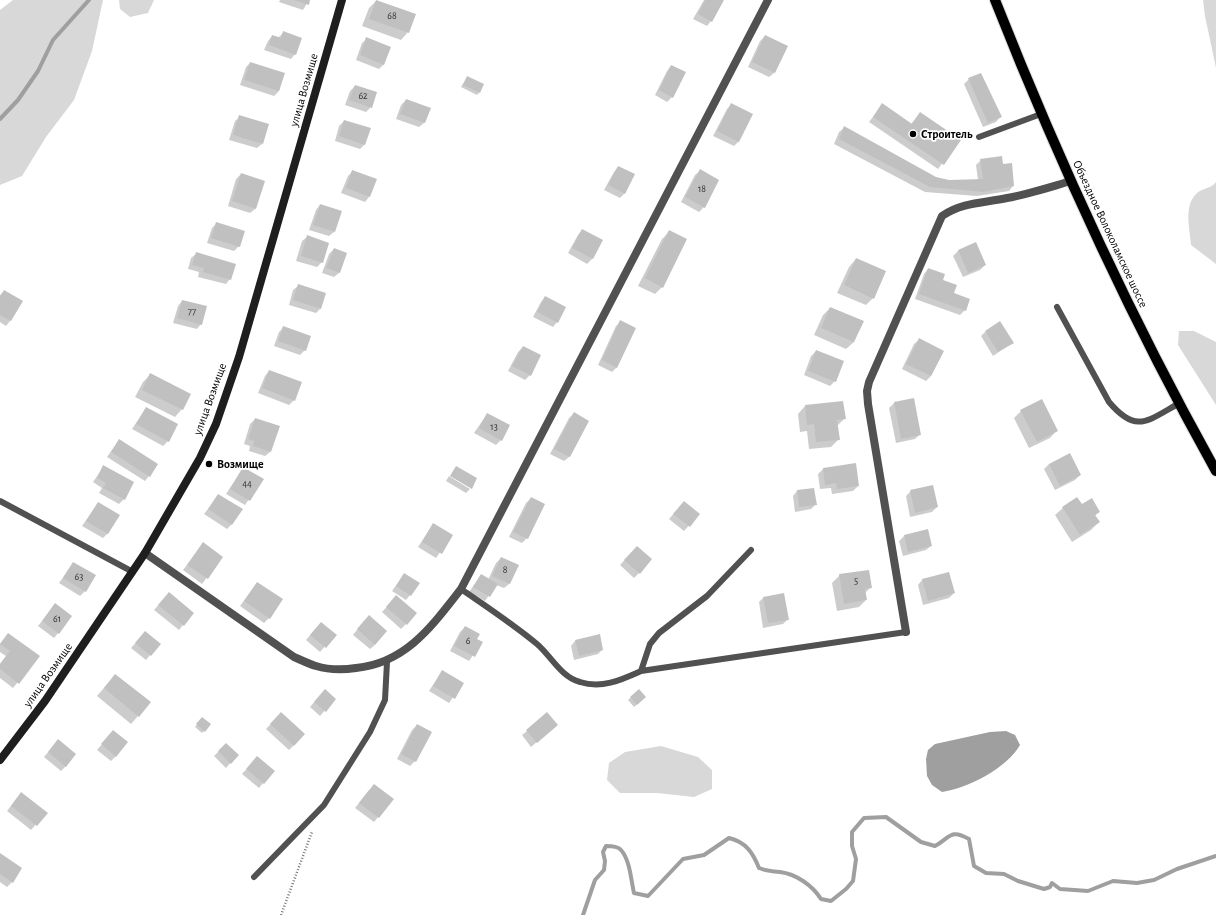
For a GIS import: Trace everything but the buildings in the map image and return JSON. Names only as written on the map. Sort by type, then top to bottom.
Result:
[{"type":"main road","name":"улица Возмище","points":[[0,760],[46,701],[145,554],[200,458],[216,424],[239,357],[342,0]]},
{"type":"main road","name":"Объездное Волоколамское шоссе","points":[[995,0],[1041,114],[1114,277],[1178,404],[1216,471]]},
{"type":"street","points":[[145,554],[294,656],[317,666],[342,670],[367,667],[387,662],[417,642],[460,589],[768,0]]},
{"type":"street","points":[[906,632],[868,404],[867,391],[869,382],[942,216],[953,208],[970,203],[1008,198],[1071,181]]},
{"type":"lane","points":[[979,137],[1041,114]]},
{"type":"lane","points":[[1057,308],[1109,402],[1120,415],[1134,422],[1144,422],[1178,404]]},
{"type":"lane","points":[[0,501],[133,572]]},
{"type":"lane","points":[[641,671],[650,644],[659,633],[707,596],[751,550]]},
{"type":"lane","points":[[460,589],[504,618],[533,641],[568,677],[580,682],[599,684],[615,682],[641,671],[906,632]]},
{"type":"lane","points":[[254,877],[324,804],[370,732],[385,700],[387,662]]},
{"type":"path","points":[[281,915],[313,831]]},
{"type":"shaded area","points":[[13,0],[103,0],[92,51],[74,100],[46,137],[22,176],[0,185],[0,10]]},
{"type":"shaded area","points":[[119,0],[154,0],[148,13],[130,17],[120,9]]},
{"type":"shaded area","points":[[1203,0],[1216,0],[1216,68],[1205,16]]},
{"type":"shaded area","points":[[1216,182],[1216,264],[1191,245],[1188,218],[1190,204],[1193,198],[1199,191],[1212,186]]},
{"type":"shaded area","points":[[1179,331],[1194,331],[1216,342],[1216,405],[1178,345]]},
{"type":"shaded area","points":[[1006,731],[1015,735],[1020,745],[1006,761],[996,769],[986,776],[952,790],[942,792],[932,785],[927,776],[926,759],[928,750],[935,744],[990,732]]},
{"type":"shaded area","points":[[661,746],[698,757],[712,770],[712,789],[694,797],[657,793],[620,793],[607,780],[609,763],[625,752]]},
{"type":"waterway","points":[[0,119],[18,100],[38,71],[53,40],[89,0]]},
{"type":"waterway","points":[[583,915],[595,880],[604,870],[605,861],[603,852],[606,846],[616,847],[621,850],[628,865],[634,893],[648,896],[683,859],[704,855],[729,838],[744,845],[751,853],[759,868],[767,871],[792,875],[813,889],[821,899],[831,901],[846,889],[853,881],[856,859],[852,846],[852,832],[864,818],[886,817],[921,842],[935,846],[950,835],[958,834],[969,839],[974,866],[986,873],[1004,874],[1018,881],[1044,889],[1050,887],[1052,883],[1060,889],[1088,891],[1113,881],[1137,883],[1154,880],[1177,869],[1216,856]]},
{"type":"place","name":"Строитель","points":[[913,134]]},
{"type":"place","name":"Возмище","points":[[209,464]]}]
